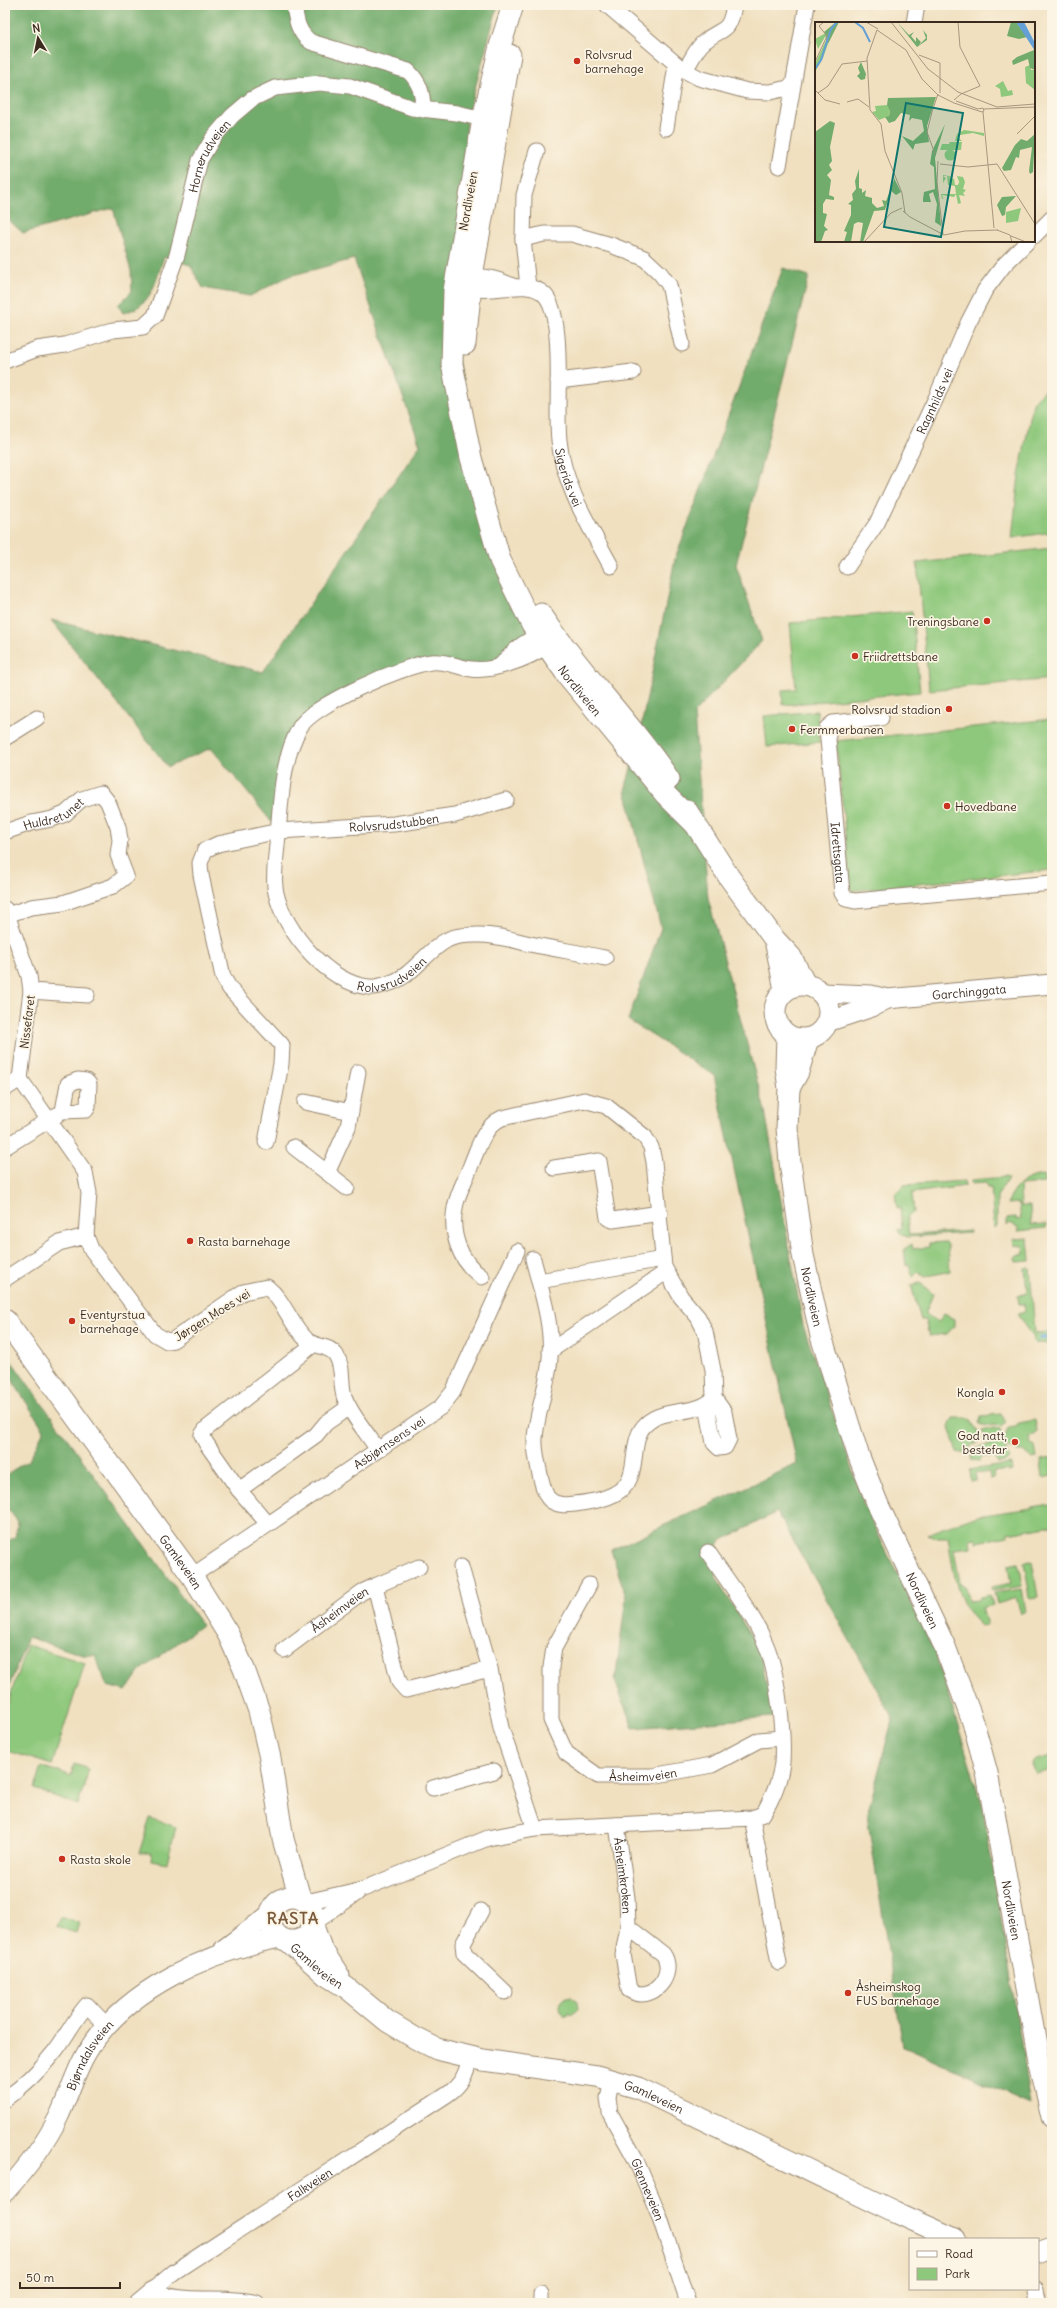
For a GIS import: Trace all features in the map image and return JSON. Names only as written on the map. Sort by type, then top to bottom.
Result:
[{"type":"main road","name":"Nordliveien","points":[[513,5],[500,46],[491,121],[465,282],[452,319],[452,358],[476,480],[495,538],[545,638],[662,768],[675,787],[694,823],[729,877],[775,940],[791,957],[814,989]]},
{"type":"main road","name":"Nordliveien","points":[[775,940],[785,990]]},
{"type":"main road","points":[[795,985],[814,989],[829,1008],[827,1022],[820,1032],[808,1039],[797,1039],[787,1035],[779,1026],[775,1013],[777,1000],[785,990],[795,985]]},
{"type":"main road","name":"Nordliveien","points":[[787,1035],[786,1068],[789,1088],[787,1128],[793,1189],[804,1256],[821,1336],[842,1408],[864,1469],[885,1520],[945,1647],[973,1722],[990,1790],[1039,2061],[1052,2117]]},
{"type":"main road","name":"Nordliveien","points":[[789,1088],[798,1072],[808,1039]]},
{"type":"main road","name":"Gamleveien","points":[[5,1320],[192,1576],[228,1634],[252,1690],[270,1758],[283,1839],[303,1900],[313,1911],[313,1925],[321,1948],[347,1988]]},
{"type":"main road","name":"Gamleveien","points":[[283,1839],[271,1928],[326,1975],[347,1988],[374,2012],[414,2038],[437,2048],[470,2058],[581,2072],[612,2079],[651,2092],[854,2193],[953,2238]]},
{"type":"main road","points":[[273,1908],[288,1897],[303,1900]]},
{"type":"main road","name":"Gamleveien","points":[[284,1940],[300,1940],[306,1937],[313,1925]]},
{"type":"main road","points":[[1039,2253],[1052,2248]]},
{"type":"main road","points":[[1039,2256],[1052,2258]]},
{"type":"street","points":[[294,5],[299,31],[304,38],[311,42],[408,71],[417,80],[423,94],[423,110]]},
{"type":"street","points":[[607,5],[680,68],[699,78],[747,91],[770,92],[792,87]]},
{"type":"street","points":[[666,128],[680,68],[703,42],[723,31],[731,20],[734,5]]},
{"type":"street","points":[[779,166],[807,5]]},
{"type":"street","points":[[914,22],[917,5]]},
{"type":"street","name":"Hornerudveien","points":[[5,360],[37,349],[65,345],[113,330],[143,327],[155,316],[177,256],[200,160],[213,138],[232,116],[252,99],[275,88],[319,83],[350,86],[423,110],[457,113],[491,121]]},
{"type":"street","points":[[465,282],[496,290],[522,287],[524,195],[537,151]]},
{"type":"street","points":[[1035,235],[1052,218]]},
{"type":"street","points":[[523,239],[544,234],[572,234],[611,245],[644,258],[660,273],[669,285],[682,344]]},
{"type":"street","name":"Ragnhilds vei","points":[[847,566],[876,523],[936,398],[968,323],[985,290],[1004,265],[1027,242]]},
{"type":"street","name":"Sigerids vei","points":[[522,287],[544,294],[553,308],[556,321],[558,441],[566,474],[588,522],[611,566]]},
{"type":"street","points":[[558,381],[634,372]]},
{"type":"street","name":"Rolvsrudveien","points":[[545,638],[512,652],[502,664],[478,670],[448,662],[430,662],[350,691],[309,715],[301,725],[292,748],[284,780],[275,864],[275,892],[284,918],[302,945],[321,963],[344,980],[370,988],[393,982],[448,939],[477,935],[605,958]]},
{"type":"street","points":[[5,738],[37,718]]},
{"type":"street","name":"Idrettsgata","points":[[882,718],[832,723],[827,728],[842,893],[846,899],[855,901],[1052,883]]},
{"type":"street","name":"Huldretunet","points":[[5,832],[31,822],[52,819],[65,814],[82,799],[101,793],[108,802],[118,827],[120,840],[118,855],[126,876],[113,886],[70,901],[31,906],[8,916]]},
{"type":"street","name":"Rolvsrudstubben","points":[[279,831],[394,824],[455,815],[506,800]]},
{"type":"street","points":[[266,1142],[281,1064],[282,1045],[230,989],[223,976],[200,863],[205,850],[218,844],[279,831]]},
{"type":"street","name":"Nissefaret","points":[[8,916],[29,976],[31,991],[20,1078]]},
{"type":"street","name":"Garchinggata","points":[[814,989],[871,994],[887,999],[1052,984]]},
{"type":"street","points":[[31,991],[87,995]]},
{"type":"street","name":"Garchinggata","points":[[827,1022],[872,1007],[887,999]]},
{"type":"street","points":[[328,1171],[348,1127],[358,1072]]},
{"type":"street","points":[[5,1089],[20,1078]]},
{"type":"street","name":"Jørgen Moes vei","points":[[20,1078],[48,1121],[85,1172],[89,1193],[86,1236],[91,1249],[155,1334],[163,1340],[173,1340],[243,1292],[267,1287],[276,1294],[299,1331],[308,1341],[328,1347],[336,1355],[342,1370],[343,1390],[349,1407],[378,1450]]},
{"type":"street","points":[[482,1277],[470,1269],[463,1260],[457,1243],[455,1207],[478,1148],[488,1129],[495,1121],[502,1118],[584,1100],[606,1106],[645,1137],[651,1147],[665,1265],[680,1297],[698,1318],[705,1331],[714,1370],[711,1402],[664,1414],[653,1418],[644,1425],[638,1438],[631,1472],[624,1487],[612,1496],[561,1505],[549,1499],[543,1488],[534,1440],[550,1351],[549,1329],[533,1260]]},
{"type":"street","points":[[306,1102],[351,1112]]},
{"type":"street","points":[[5,1147],[62,1111]]},
{"type":"street","points":[[294,1147],[328,1171],[347,1188]]},
{"type":"street","points":[[554,1168],[599,1161],[608,1218],[613,1220],[660,1213]]},
{"type":"street","points":[[5,1279],[59,1243],[86,1236]]},
{"type":"street","name":"Asbjørnsens vei","points":[[192,1576],[441,1407],[453,1392],[517,1251]]},
{"type":"street","points":[[539,1281],[665,1265]]},
{"type":"street","points":[[550,1351],[665,1265]]},
{"type":"street","points":[[268,1524],[239,1490],[202,1435],[206,1429],[314,1344]]},
{"type":"street","points":[[239,1490],[316,1435],[326,1423],[349,1407]]},
{"type":"street","points":[[708,1552],[751,1616],[766,1646],[775,1679],[782,1763],[775,1790],[758,1816],[779,1963]]},
{"type":"street","points":[[375,1586],[419,1567]]},
{"type":"street","points":[[461,1567],[490,1669],[503,1735],[535,1829]]},
{"type":"street","name":"Åsheimveien","points":[[589,1585],[554,1648],[552,1667],[551,1720],[566,1753],[598,1776],[652,1776],[712,1765],[759,1740],[781,1738]]},
{"type":"street","name":"Åsheimveien","points":[[284,1650],[362,1592],[375,1586],[399,1682],[406,1690],[490,1669]]},
{"type":"street","points":[[433,1788],[494,1771]]},
{"type":"street","points":[[303,1900],[363,1888],[488,1838],[535,1829],[758,1816]]},
{"type":"street","name":"Åsheimkroken","points":[[617,1825],[627,1898],[628,1927]]},
{"type":"street","points":[[313,1925],[363,1888]]},
{"type":"street","name":"Bjørndalsveien","points":[[213,1958],[273,1908]]},
{"type":"street","points":[[481,1911],[463,1944],[464,1953],[505,1992]]},
{"type":"street","name":"Bjørndalsveien","points":[[5,2192],[45,2141],[60,2114],[79,2067],[93,2044],[124,2008],[150,1989],[213,1958],[249,1946],[284,1940]]},
{"type":"street","points":[[5,2099],[17,2091],[46,2062],[86,2005],[107,2026]]},
{"type":"street","name":"Falkveien","points":[[137,2303],[174,2272],[448,2094],[458,2086],[466,2075],[470,2058]]},
{"type":"street","name":"Glenneveien","points":[[612,2079],[608,2098],[610,2112],[635,2158],[659,2215],[688,2303]]},
{"type":"street","points":[[152,2289],[160,2294],[173,2298],[218,2297],[257,2303]]},
{"type":"street","points":[[1036,2290],[1039,2303]]},
{"type":"green space","points":[[5,5],[498,5],[467,117],[463,285],[457,356],[498,548],[548,638],[494,667],[430,662],[309,715],[294,741],[279,831],[211,748],[168,767],[51,620],[263,672],[420,445],[354,259],[289,276],[250,296],[203,288],[190,265],[164,257],[155,284],[147,299],[133,310],[123,313],[118,305],[132,291],[131,271],[113,208],[23,233],[5,217]]},
{"type":"green space","points":[[783,268],[809,276],[736,565],[762,641],[694,713],[708,898],[765,1111],[803,1325],[865,1507],[935,1652],[983,1807],[1031,2104],[903,2047],[867,1815],[893,1717],[777,1512],[719,1542],[716,1577],[760,1652],[773,1717],[633,1728],[615,1681],[626,1597],[611,1550],[797,1464],[714,1075],[628,1020],[661,928],[625,790],[638,742],[675,559]]},
{"type":"green space","points":[[1052,381],[1052,532],[1012,538],[1019,475],[1033,403]]},
{"type":"green space","name":"Treningsbane","points":[[1052,548],[1052,679],[929,690],[917,563]]},
{"type":"green space","name":"Friidrettsbane","points":[[912,611],[920,692],[783,705],[782,690],[796,689],[790,623]]},
{"type":"green space","name":"Fermmerbanen","points":[[817,711],[820,742],[767,747],[764,716]]},
{"type":"green space","name":"Hovedbane","points":[[1052,719],[1052,870],[851,891],[836,741]]},
{"type":"green space","points":[[1043,1175],[1045,1183],[1020,1185],[1021,1206],[1030,1206],[1031,1225],[1047,1224],[1046,1228],[1018,1231],[1019,1228],[1010,1223],[1007,1226],[1007,1218],[1016,1217],[1017,1220],[1021,1219],[1019,1203],[1008,1204],[1013,1192],[1017,1187],[1025,1180]]},
{"type":"green space","points":[[1008,1178],[997,1197],[997,1226],[994,1228],[991,1188],[987,1188],[986,1183],[971,1184],[971,1180]]},
{"type":"green space","points":[[964,1181],[965,1186],[912,1193],[914,1212],[907,1217],[909,1235],[970,1231],[970,1233],[907,1237],[899,1232],[898,1229],[902,1229],[900,1208],[897,1208],[895,1195],[904,1185]]},
{"type":"green space","points":[[1028,1238],[1030,1261],[1016,1262],[1015,1257],[1024,1254],[1023,1246],[1014,1245],[1013,1239]]},
{"type":"green space","points":[[946,1242],[948,1245],[950,1271],[924,1277],[918,1272],[913,1277],[909,1265],[906,1266],[904,1249],[912,1244],[913,1249],[929,1247],[929,1243]]},
{"type":"green space","points":[[1030,1267],[1035,1333],[1052,1332],[1052,1344],[1035,1343],[1032,1340],[1034,1338],[1018,1314],[1025,1312],[1024,1304],[1019,1304],[1018,1296],[1027,1293],[1025,1268]]},
{"type":"green space","points":[[920,1283],[933,1294],[925,1314],[939,1322],[944,1314],[954,1319],[954,1326],[947,1334],[929,1336],[925,1320],[921,1320],[911,1285]]},
{"type":"green space","points":[[7,1355],[202,1625],[140,1671],[126,1691],[107,1686],[95,1655],[83,1655],[28,1637],[5,1697],[5,1543],[15,1537],[18,1522],[6,1506],[5,1478],[10,1472],[29,1460],[44,1430],[5,1369]]},
{"type":"green space","points":[[1001,1414],[1005,1422],[1001,1426],[979,1424],[981,1416]]},
{"type":"green space","points":[[953,1418],[971,1418],[980,1437],[981,1440],[971,1446],[966,1454],[957,1452],[949,1427]]},
{"type":"green space","points":[[1035,1420],[1037,1431],[1029,1437],[1031,1445],[1035,1447],[1037,1457],[1032,1458],[1024,1451],[1008,1448],[1004,1438],[1008,1428],[1016,1427],[1019,1423]]},
{"type":"green space","points":[[994,1428],[1000,1429],[1001,1434],[998,1440],[987,1440],[982,1431]]},
{"type":"green space","points":[[999,1442],[1004,1445],[1009,1458],[1006,1462],[998,1463],[994,1456],[982,1457],[980,1461],[971,1460],[975,1448]]},
{"type":"green space","points":[[1052,1458],[1052,1476],[1043,1478],[1041,1460]]},
{"type":"green space","points":[[1011,1464],[1012,1471],[1008,1472],[1007,1470],[993,1472],[994,1478],[990,1479],[989,1472],[976,1474],[976,1481],[971,1481],[970,1470]]},
{"type":"green space","points":[[1052,1505],[1052,1525],[1008,1533],[1008,1536],[977,1542],[976,1538],[970,1539],[971,1547],[954,1549],[960,1583],[966,1587],[968,1601],[979,1600],[980,1597],[990,1595],[993,1605],[982,1608],[987,1625],[981,1626],[972,1617],[961,1597],[954,1574],[948,1538],[938,1538],[927,1534],[977,1516]]},
{"type":"green space","points":[[1032,1561],[1038,1597],[1030,1598],[1024,1562]]},
{"type":"green space","points":[[1018,1563],[1022,1586],[993,1591],[992,1587],[1011,1583],[1008,1565]]},
{"type":"green space","points":[[1022,1589],[1026,1612],[1021,1614],[1016,1598],[997,1604],[994,1593]]},
{"type":"green space","points":[[27,1645],[85,1663],[52,1765],[5,1750],[5,1712]]},
{"type":"green space","points":[[1052,1756],[1052,1770],[1036,1774],[1032,1764],[1033,1761]]},
{"type":"green space","points":[[74,1764],[89,1769],[78,1805],[35,1789],[40,1769],[43,1767],[71,1776]]},
{"type":"green space","points":[[150,1818],[176,1827],[167,1863],[151,1860],[152,1853],[139,1853]]},
{"type":"green space","points":[[61,1917],[79,1923],[76,1933],[57,1927]]},
{"type":"green space","points":[[571,1996],[577,2001],[578,2009],[571,2014],[568,2012],[567,2015],[564,2015],[559,2009],[559,2004],[563,1998]]},
{"type":"waterway","points":[[1040,1338],[1052,1338]]},
{"type":"place","name":"Rolvsrud barnehage","points":[[577,61]]},
{"type":"place","name":"Treningsbane","points":[[987,621]]},
{"type":"place","name":"Friidrettsbane","points":[[855,656]]},
{"type":"place","name":"Rolvsrud stadion","points":[[949,709]]},
{"type":"place","name":"Fermmerbanen","points":[[792,729]]},
{"type":"place","name":"Hovedbane","points":[[947,806]]},
{"type":"place","name":"Rasta barnehage","points":[[190,1241]]},
{"type":"place","name":"Eventyrstua barnehage","points":[[72,1321]]},
{"type":"place","name":"Kongla","points":[[1002,1392]]},
{"type":"place","name":"God natt, bestefar","points":[[1015,1442]]},
{"type":"place","name":"Rasta skole","points":[[62,1859]]},
{"type":"place","name":"Åsheimskog FUS barnehage","points":[[848,1993]]},
{"type":"district","name":"RASTA","points":[[293,1918]]}]
